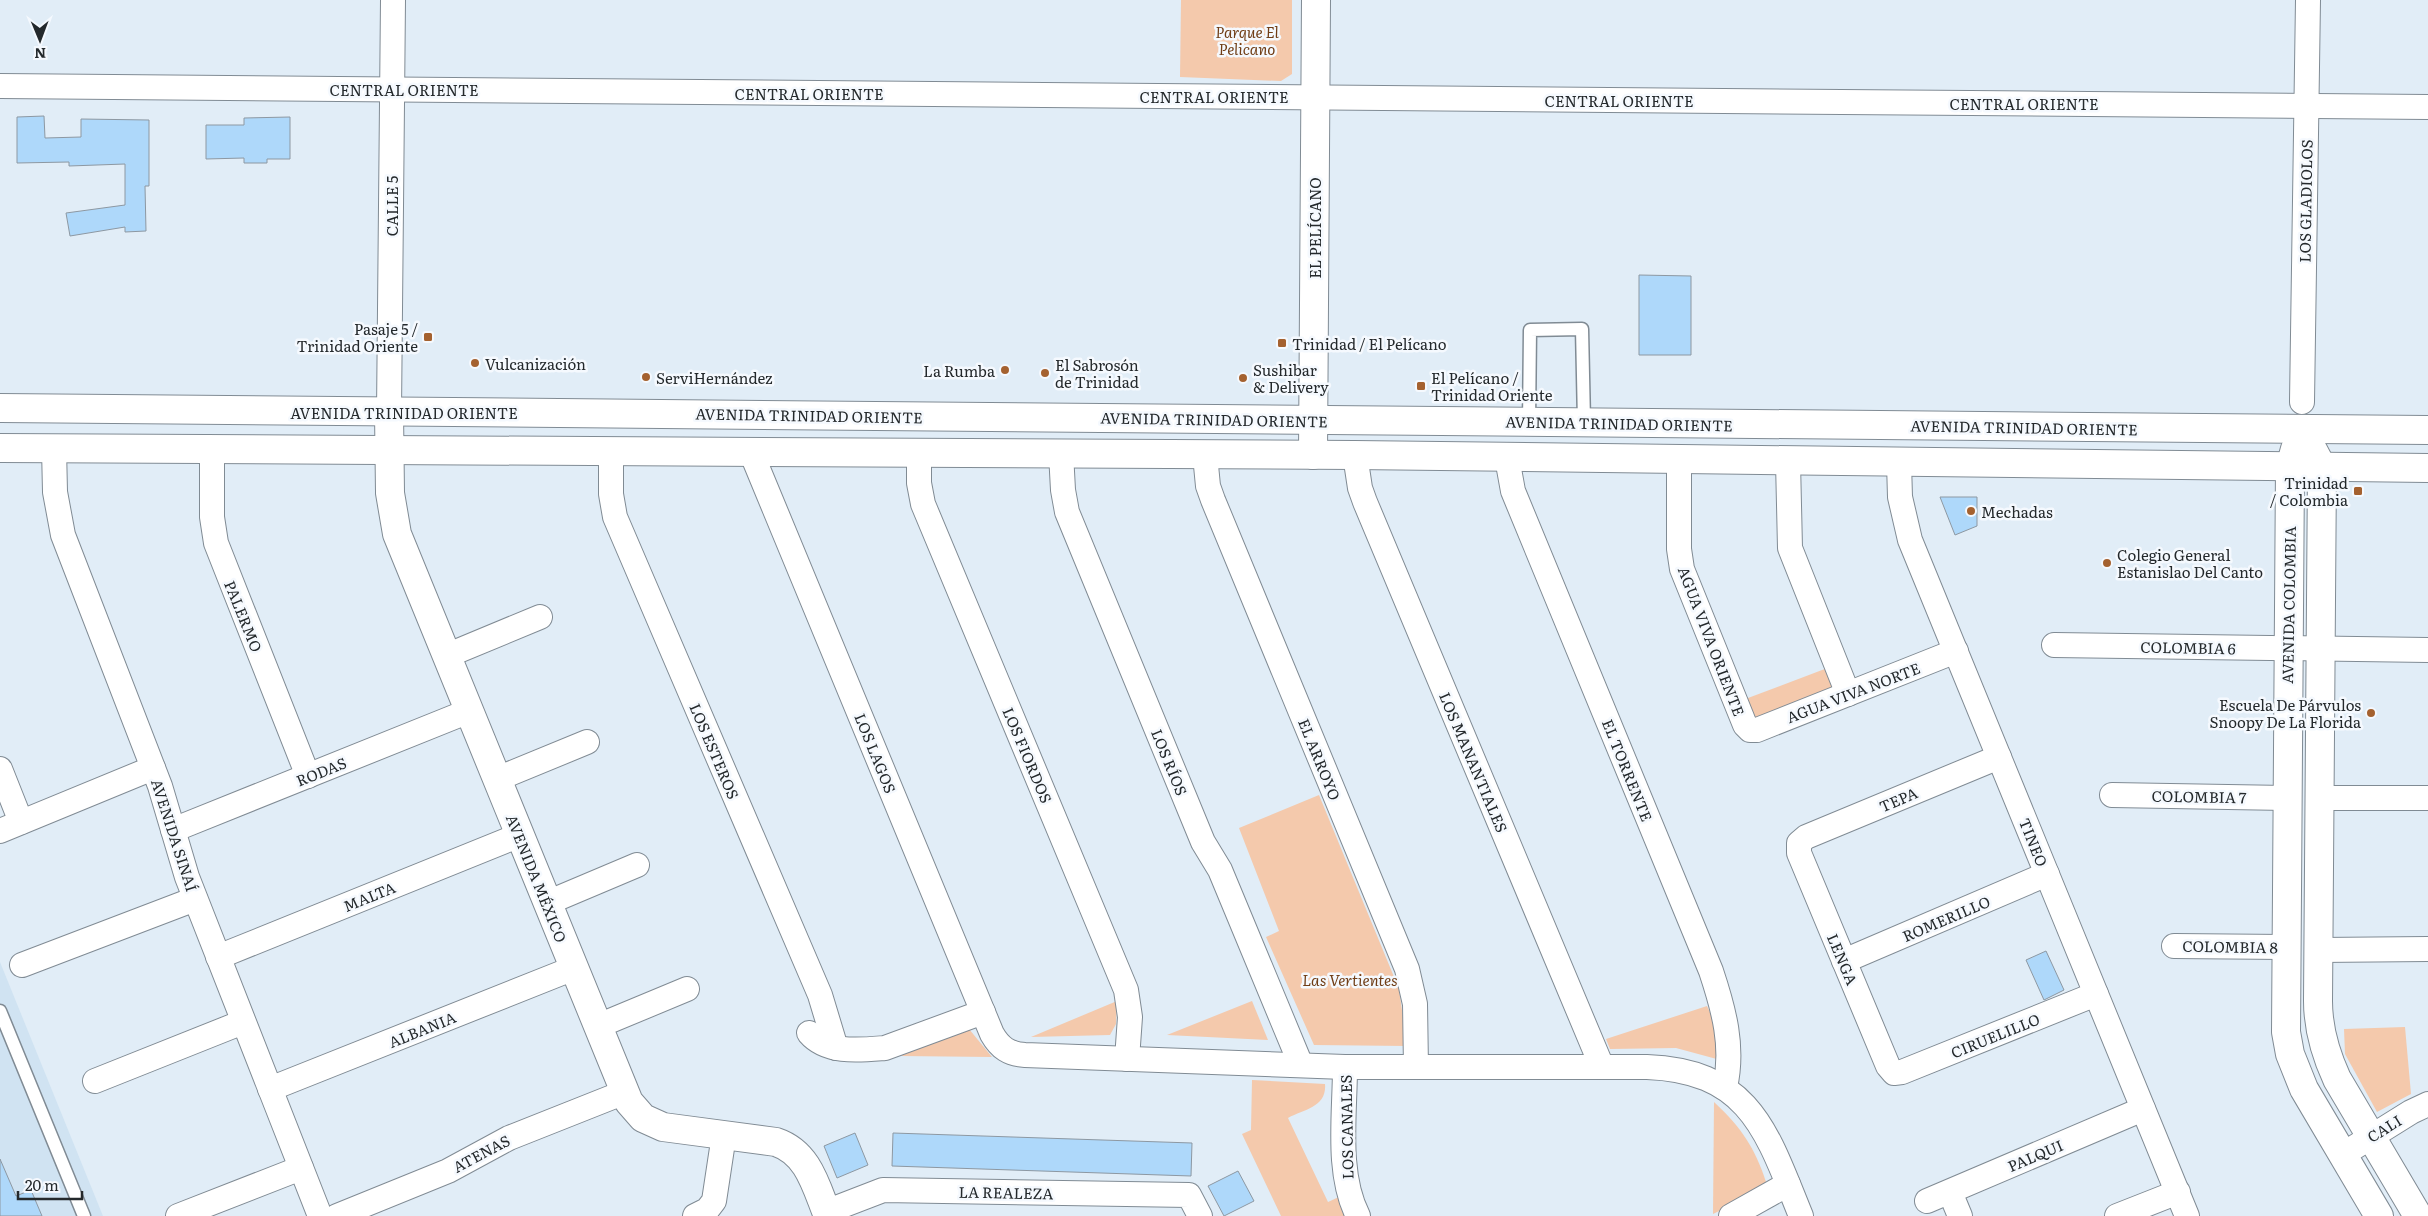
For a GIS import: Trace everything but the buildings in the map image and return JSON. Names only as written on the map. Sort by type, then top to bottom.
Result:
[{"type":"main road","name":"EL PELÍCANO","points":[[1313,455],[1316,0]]},
{"type":"main road","name":"AVENIDA TRINIDAD ORIENTE","points":[[0,408],[2428,430]]},
{"type":"main road","name":"AVENIDA MÉXICO","points":[[389,412],[391,500],[397,534],[625,1092],[635,1111],[652,1123],[776,1142],[793,1149],[806,1164],[827,1214]]},
{"type":"main road","points":[[2302,429],[2322,467],[2318,1015],[2323,1044],[2337,1079],[2418,1216]]},
{"type":"main road","name":"AVENIDA COLOMBIA","points":[[2302,429],[2290,467],[2287,648],[2286,1032],[2290,1054],[2304,1089],[2378,1216]]},
{"type":"main road","points":[[0,448],[1205,454],[2428,468]]},
{"type":"street","name":"CALLE 5","points":[[389,412],[393,0]]},
{"type":"street","name":"LOS GLADIOLOS","points":[[2302,402],[2308,0]]},
{"type":"street","name":"CENTRAL ORIENTE","points":[[0,86],[2428,107]]},
{"type":"street","name":"AVENIDA SINAÍ","points":[[54,448],[55,492],[61,528],[153,768],[195,899],[320,1216]]},
{"type":"street","name":"PALERMO","points":[[212,449],[214,534],[308,776]]},
{"type":"street","name":"LOS ESTEROS","points":[[611,451],[611,494],[615,517],[820,995],[836,1048]]},
{"type":"street","name":"LOS LAGOS","points":[[751,452],[995,1040],[1007,1051],[1025,1055],[1127,1059]]},
{"type":"street","name":"LOS FIORDOS","points":[[919,453],[919,483],[923,504],[1126,990],[1130,1017],[1127,1059]]},
{"type":"street","name":"LOS RÍOS","points":[[1061,454],[1062,490],[1067,512],[1203,842],[1220,870],[1301,1065]]},
{"type":"street","name":"EL ARROYO","points":[[1205,454],[1208,486],[1213,500],[1407,969],[1415,1004],[1416,1067]]},
{"type":"street","name":"LOS MANANTIALES","points":[[1355,456],[1358,479],[1365,502],[1602,1067]]},
{"type":"street","name":"EL TORRENTE","points":[[1508,458],[1513,491],[1711,971],[1722,1007],[1729,1046],[1729,1066],[1725,1087]]},
{"type":"street","name":"AGUA VIVA ORIENTE","points":[[1678,460],[1679,548],[1682,569],[1745,725],[1750,730]]},
{"type":"street","points":[[1788,462],[1790,548],[1848,694]]},
{"type":"street","name":"TINEO","points":[[1899,463],[1900,497],[1906,527],[2187,1216]]},
{"type":"street","points":[[446,656],[540,617]]},
{"type":"street","name":"COLOMBIA 6","points":[[2054,645],[2428,650]]},
{"type":"street","name":"AGUA VIVA NORTE","points":[[1750,730],[1757,730],[1956,651]]},
{"type":"street","name":"RODAS","points":[[173,830],[469,711]]},
{"type":"street","points":[[497,779],[587,742]]},
{"type":"street","name":"TEPA","points":[[1799,843],[1806,837],[1999,757]]},
{"type":"street","points":[[0,769],[11,827],[153,768]]},
{"type":"street","name":"COLOMBIA 7","points":[[2112,795],[2286,798]]},
{"type":"street","points":[[2320,798],[2428,798]]},
{"type":"street","name":"MALTA","points":[[218,957],[520,835]]},
{"type":"street","name":"LENGA","points":[[1799,843],[1799,853],[1888,1066],[1894,1073]]},
{"type":"street","points":[[548,903],[637,866]]},
{"type":"street","name":"ROMERILLO","points":[[1844,961],[2047,874]]},
{"type":"street","points":[[22,965],[195,899]]},
{"type":"street","name":"COLOMBIA 8","points":[[2174,946],[2286,947]]},
{"type":"street","points":[[2319,950],[2428,949]]},
{"type":"street","name":"ALBANIA","points":[[270,1089],[574,968]]},
{"type":"street","points":[[598,1026],[687,988]]},
{"type":"street","name":"CIRUELILLO","points":[[1894,1073],[1902,1072],[2096,994]]},
{"type":"street","points":[[809,1033],[820,1043],[836,1048],[886,1048],[983,1012]]},
{"type":"street","points":[[95,1081],[243,1022]]},
{"type":"street","points":[[1127,1059],[1345,1067],[1667,1068],[1707,1078],[1725,1087],[1738,1098],[1763,1128],[1801,1216]]},
{"type":"street","name":"LOS CANALES","points":[[1345,1067],[1344,1170],[1347,1191],[1358,1216]]},
{"type":"street","name":"ATENAS","points":[[337,1216],[448,1171],[509,1138],[625,1092]]},
{"type":"street","name":"CALI","points":[[2342,1155],[2411,1112],[2428,1104]]},
{"type":"street","name":"PALQUI","points":[[1927,1201],[2143,1109]]},
{"type":"street","points":[[695,1216],[707,1210],[714,1201],[724,1135]]},
{"type":"street","points":[[178,1216],[301,1168]]},
{"type":"street","points":[[1731,1216],[1788,1184]]},
{"type":"street","name":"LA REALEZA","points":[[827,1214],[883,1190],[1189,1195],[1200,1216]]},
{"type":"street","points":[[1950,1192],[1960,1216]]},
{"type":"street","points":[[2117,1216],[2178,1192]]},
{"type":"lane","points":[[1529,422],[1530,330],[1582,329],[1584,422]]},
{"type":"lane","points":[[0,1011],[84,1216]]},
{"type":"shaded area","points":[[0,962],[103,1216],[0,1216]]},
{"type":"green space","name":"Parque El Pelicano","points":[[1181,0],[1292,0],[1292,74],[1281,81],[1180,77]]},
{"type":"green space","points":[[1830,667],[1837,687],[1760,724],[1750,719],[1740,701]]},
{"type":"green space","name":"Las Vertientes","points":[[1319,795],[1399,989],[1407,1046],[1314,1045],[1266,937],[1279,931],[1239,828]]},
{"type":"green space","points":[[1117,1001],[1116,1024],[1110,1035],[1031,1037]]},
{"type":"green space","points":[[1252,1001],[1268,1040],[1167,1035]]},
{"type":"green space","points":[[1707,1006],[1719,1032],[1724,1061],[1676,1048],[1610,1049],[1606,1039]]},
{"type":"green space","points":[[2405,1027],[2411,1094],[2377,1112],[2345,1054],[2344,1029]]},
{"type":"green space","points":[[969,1029],[992,1057],[900,1056]]},
{"type":"green space","points":[[1252,1080],[1325,1084],[1325,1092],[1319,1102],[1288,1118],[1328,1202],[1341,1196],[1351,1216],[1281,1216],[1242,1134],[1251,1130]]},
{"type":"green space","points":[[1714,1102],[1732,1120],[1752,1148],[1766,1182],[1740,1201],[1713,1214]]},
{"type":"place","name":"Pasaje 5 / Trinidad Oriente","points":[[428,337]]},
{"type":"place","name":"Trinidad / El Pelícano","points":[[1282,343]]},
{"type":"place","name":"Vulcanización","points":[[475,363]]},
{"type":"place","name":"La Rumba","points":[[1005,370]]},
{"type":"place","name":"El Sabrosón de Trinidad","points":[[1045,373]]},
{"type":"place","name":"ServiHernández","points":[[646,377]]},
{"type":"place","name":"Sushibar & Delivery","points":[[1243,378]]},
{"type":"place","name":"El Pelícano / Trinidad Oriente","points":[[1421,386]]},
{"type":"place","name":"Trinidad / Colombia","points":[[2358,491]]},
{"type":"place","name":"Mechadas","points":[[1971,511]]},
{"type":"place","name":"Colegio General Estanislao Del Canto","points":[[2107,563]]},
{"type":"place","name":"Escuela De Párvulos Snoopy De La Florida","points":[[2371,713]]}]
